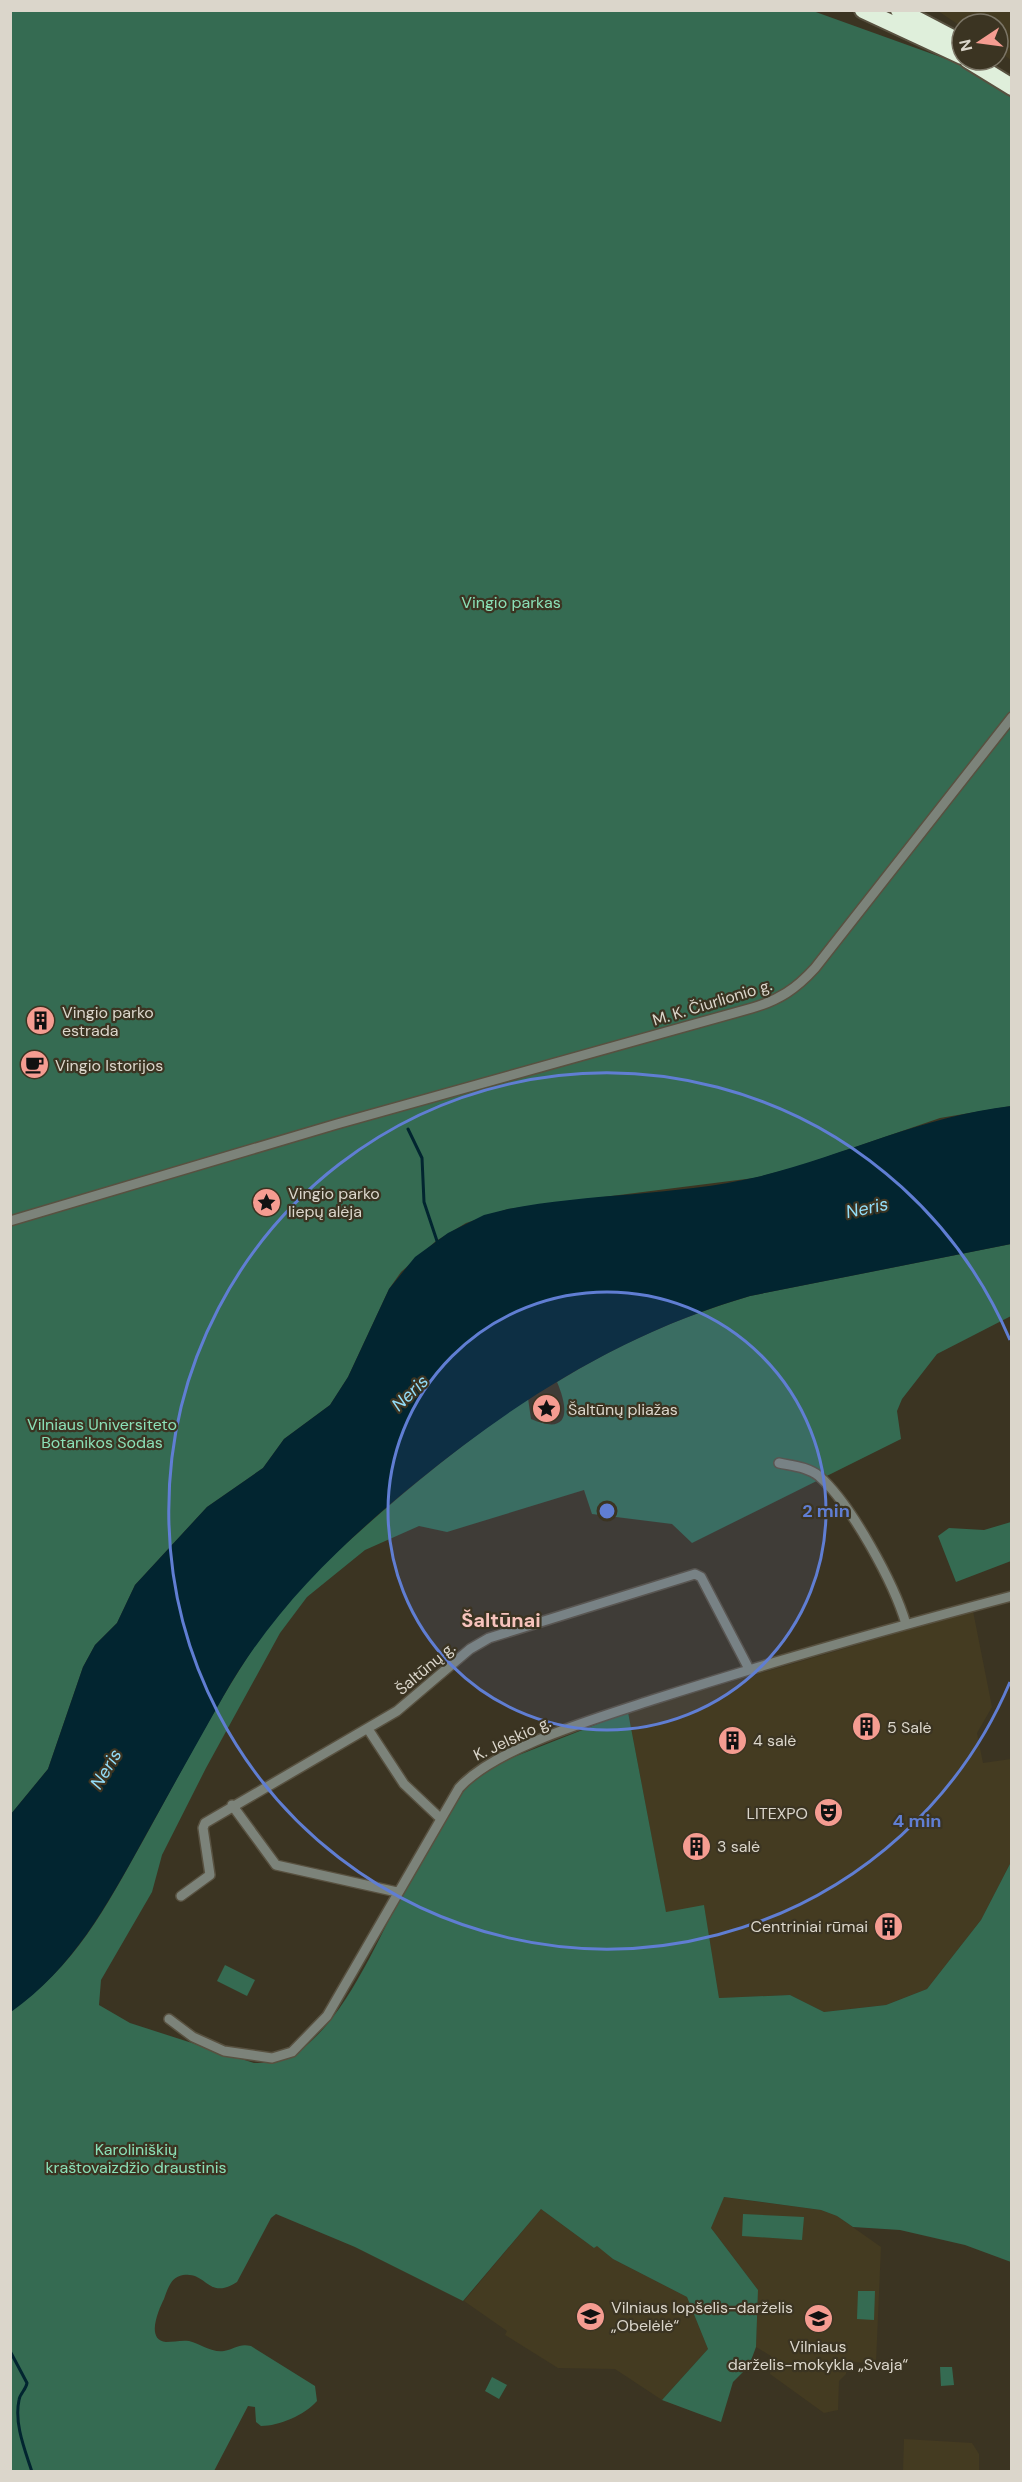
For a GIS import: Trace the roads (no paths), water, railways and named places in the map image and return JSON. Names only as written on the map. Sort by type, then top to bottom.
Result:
[{"type":"highway","points":[[863,10],[950,51]]},
{"type":"highway","points":[[903,12],[950,37]]},
{"type":"highway","points":[[987,72],[1011,87]]},
{"type":"street","name":"M. K. Čiurlionio g.","points":[[10,1221],[337,1124],[707,1021],[785,995],[798,987],[815,968],[1011,717]]},
{"type":"street","points":[[779,1463],[806,1469],[818,1476],[835,1494],[885,1575],[900,1605],[906,1624]]},
{"type":"street","name":"Šaltūnų g.","points":[[181,1896],[210,1875],[203,1825],[397,1711],[470,1649],[489,1638],[695,1574],[701,1577],[749,1669]]},
{"type":"street","name":"K. Jelskio g.","points":[[169,2019],[193,2037],[224,2051],[272,2058],[285,2056],[310,2036],[327,2016],[374,1939],[397,1892],[440,1818],[459,1788],[483,1766],[575,1726],[749,1669],[1011,1596]]},
{"type":"street","points":[[368,1729],[404,1784],[440,1818]]},
{"type":"street","points":[[232,1806],[276,1865],[397,1892]]},
{"type":"water","name":"Neris","points":[[1011,1106],[1011,1244],[750,1296],[659,1329],[616,1349],[534,1396],[456,1451],[362,1529],[310,1580],[263,1635],[223,1697],[101,1913],[53,1976],[11,2012],[11,1814],[48,1769],[83,1667],[95,1645],[117,1623],[135,1585],[207,1507],[263,1468],[284,1439],[330,1405],[348,1377],[389,1289],[415,1257],[448,1233],[484,1215],[539,1204],[695,1188],[757,1177],[946,1118]]},
{"type":"waterway","points":[[408,1129],[422,1158],[424,1202],[438,1244]]},
{"type":"waterway","points":[[10,2351],[27,2383],[20,2398],[18,2418],[21,2437],[32,2472]]},
{"type":"place","name":"Vingio parko estrada","points":[[41,1021]]},
{"type":"place","name":"Vingio Istorijos","points":[[34,1065]]},
{"type":"place","name":"Vingio parko liepų alėja","points":[[267,1202]]},
{"type":"place","name":"Šaltūnų pliažas","points":[[547,1409]]},
{"type":"place","name":"5 Salė","points":[[866,1727]]},
{"type":"place","name":"4 salė","points":[[732,1740]]},
{"type":"place","name":"LITEXPO","points":[[829,1813]]},
{"type":"place","name":"3 salė","points":[[696,1846]]},
{"type":"place","name":"Centriniai rūmai","points":[[889,1926]]},
{"type":"place","name":"Vilniaus lopšelis-darželis „Obelėlė“","points":[[590,2316]]},
{"type":"place","name":"Vilniaus darželis-mokykla „Svaja“","points":[[818,2318]]},
{"type":"district","name":"Šaltūnai","points":[[501,1620]]},
{"type":"park label","name":"Vingio parkas","points":[[511,602]]},
{"type":"park label","name":"Vilniaus Universiteto Botanikos Sodas","points":[[102,1433]]},
{"type":"park label","name":"Karoliniškių kraštovaizdžio draustinis","points":[[136,2158]]}]
